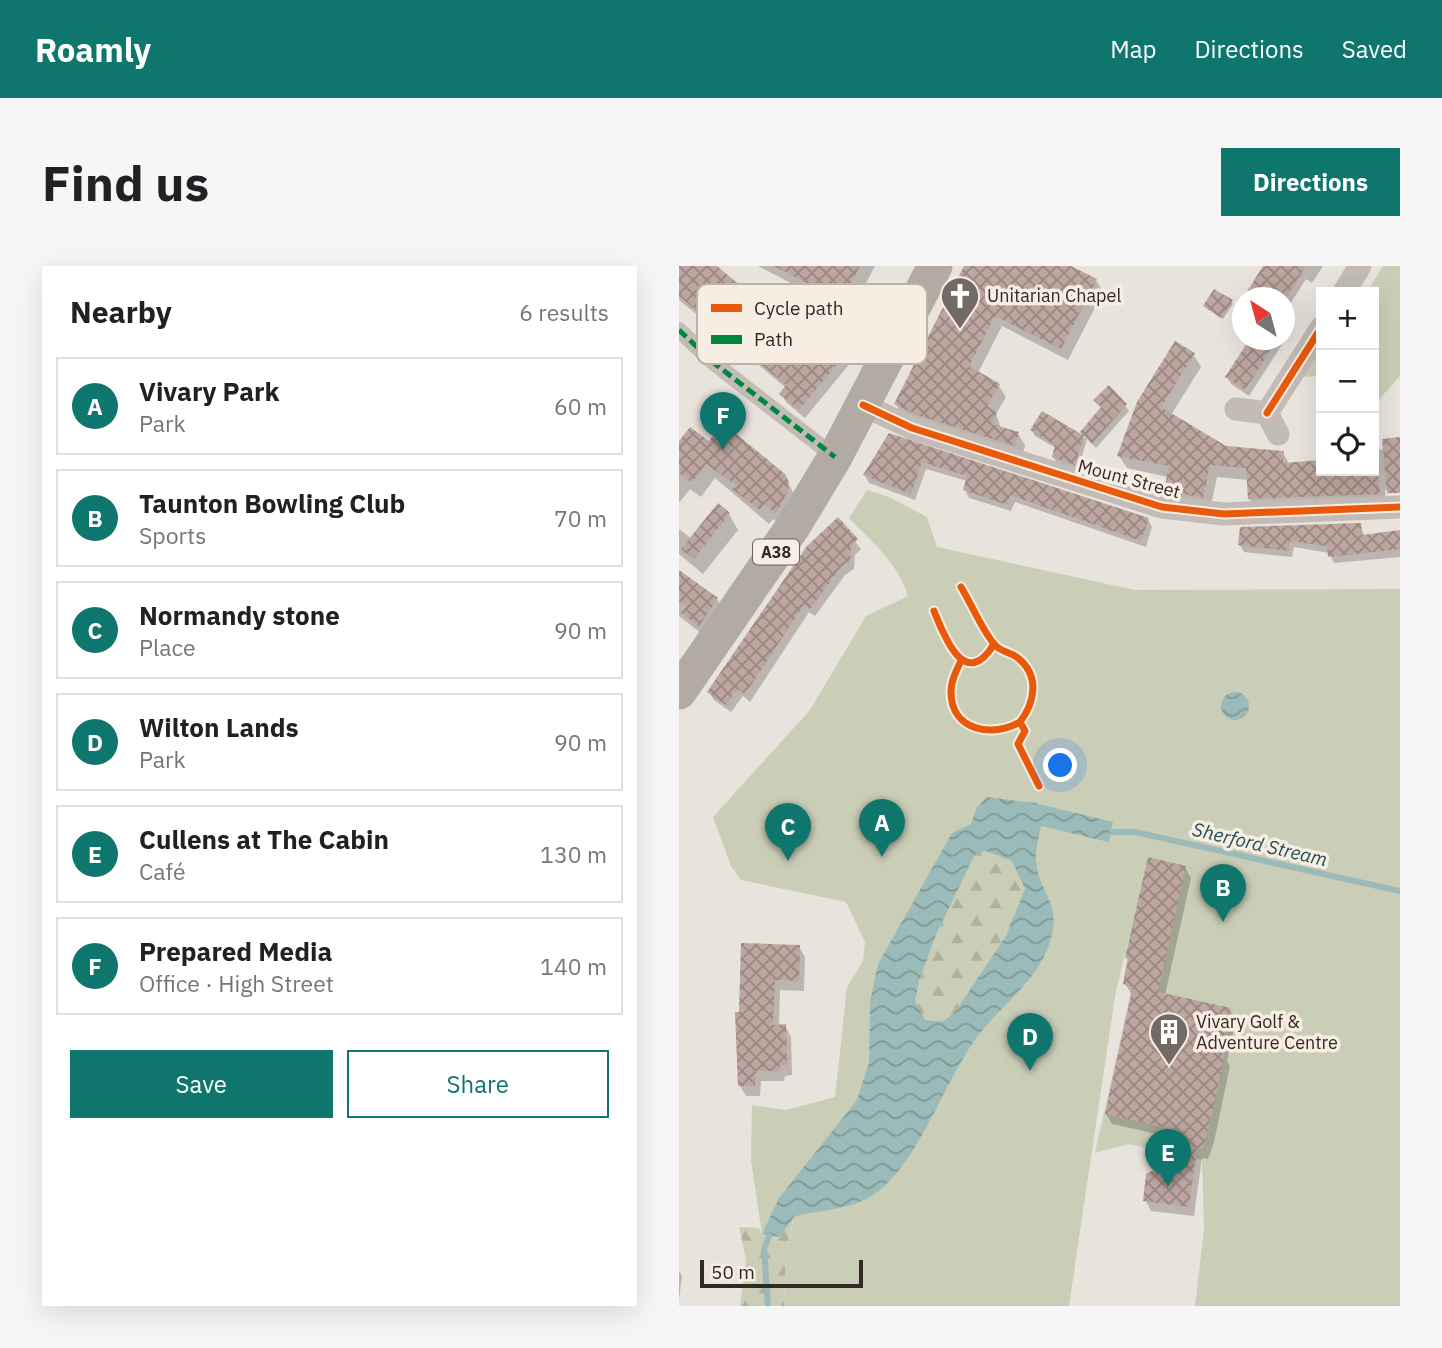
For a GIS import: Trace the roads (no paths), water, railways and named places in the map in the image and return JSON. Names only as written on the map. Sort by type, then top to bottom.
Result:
[{"type":"main road","name":"A38","points":[[926,284],[935,266]]},
{"type":"main road","name":"A38","points":[[679,692],[794,525],[835,457],[884,364]]},
{"type":"street","points":[[1347,287],[1360,266]]},
{"type":"street","points":[[679,330],[697,346]]},
{"type":"street","points":[[1267,413],[1316,336]]},
{"type":"street","points":[[716,364],[835,457]]},
{"type":"street","name":"Mount Street","points":[[863,405],[912,428],[1163,507],[1224,514],[1400,507]]},
{"type":"street","points":[[1236,409],[1267,413]]},
{"type":"street","points":[[1267,413],[1278,434]]},
{"type":"water","points":[[1235,692],[1245,696],[1249,706],[1245,716],[1235,720],[1225,716],[1221,706],[1225,696]]},
{"type":"water","points":[[987,797],[1035,803],[1113,822],[1109,842],[1041,826],[1036,863],[1052,907],[1054,924],[1047,950],[1030,978],[974,1041],[919,1140],[894,1176],[880,1190],[861,1201],[795,1216],[779,1237],[762,1234],[779,1198],[857,1100],[869,1062],[870,1002],[878,964],[952,833],[971,824],[977,807]],"holes":[[[986,851],[1012,861],[1025,889],[1006,936],[955,1012],[942,1022],[925,1020],[915,1001],[919,981],[936,935],[975,854]]]},
{"type":"waterway","name":"Sherford Stream","points":[[1112,832],[1135,832],[1400,891]]},
{"type":"waterway","points":[[768,1306],[764,1249],[769,1236]]},
{"type":"place","name":"Unitarian Chapel","points":[[960,330]]},
{"type":"place","name":"Prepared Media","points":[[723,450]]},
{"type":"place","name":"Vivary Park","points":[[882,857]]},
{"type":"place","name":"Normandy stone","points":[[788,861]]},
{"type":"place","name":"Taunton Bowling Club","points":[[1223,922]]},
{"type":"place","name":"Vivary Golf & Adventure Centre","points":[[1169,1066]]},
{"type":"place","name":"Wilton Lands","points":[[1030,1071]]},
{"type":"place","name":"Cullens at The Cabin","points":[[1168,1187]]}]
